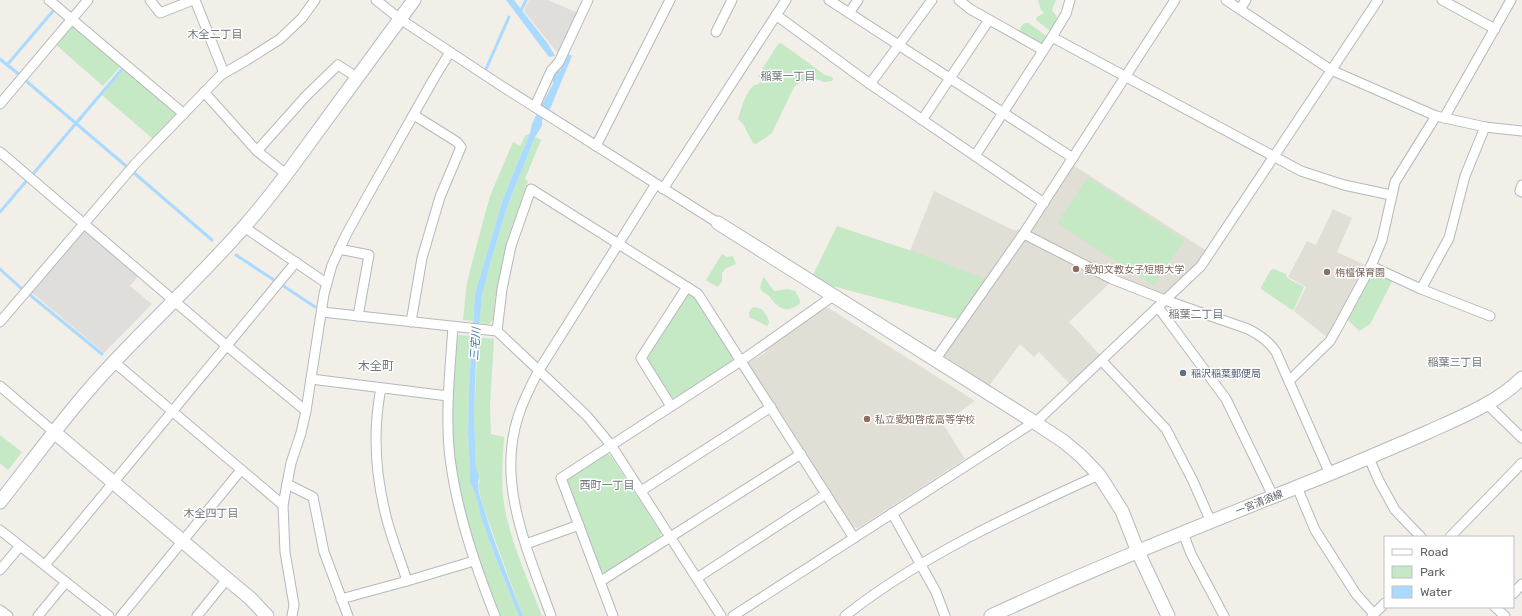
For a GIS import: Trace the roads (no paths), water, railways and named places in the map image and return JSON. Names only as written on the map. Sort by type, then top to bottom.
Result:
[{"type":"street","points":[[49,0],[184,114]]},
{"type":"street","points":[[0,104],[88,0]]},
{"type":"street","points":[[150,0],[160,13],[194,0],[224,73]]},
{"type":"street","points":[[376,0],[400,19],[500,85],[1063,441],[1081,456],[1099,475],[1122,511],[1138,552],[1168,616]]},
{"type":"street","points":[[0,502],[86,393],[244,227],[358,78],[414,0]]},
{"type":"street","points":[[535,106],[552,71],[559,62],[588,0]]},
{"type":"street","points":[[596,146],[670,0]]},
{"type":"street","points":[[716,32],[732,0]]},
{"type":"street","points":[[551,616],[519,525],[512,494],[511,462],[518,418],[528,390],[618,243],[660,187],[786,0]]},
{"type":"street","points":[[830,0],[1073,158]]},
{"type":"street","points":[[849,13],[858,0]]},
{"type":"street","points":[[870,84],[932,0]]},
{"type":"street","points":[[959,0],[970,9],[1043,50]]},
{"type":"street","points":[[974,156],[1066,14],[1070,0]]},
{"type":"street","points":[[935,360],[1024,234],[1175,0]]},
{"type":"street","points":[[1226,0],[1332,70],[1440,117],[1485,127],[1522,131]]},
{"type":"street","points":[[1240,9],[1246,0]]},
{"type":"street","points":[[733,616],[1035,423],[1102,361],[1201,266],[1378,0]]},
{"type":"street","points":[[1442,0],[1495,29]]},
{"type":"street","points":[[1289,382],[1330,341],[1371,266],[1382,240],[1395,182],[1440,117],[1512,0]]},
{"type":"street","points":[[0,322],[135,164],[204,92],[224,73],[280,38],[302,18],[310,2]]},
{"type":"street","points":[[776,15],[870,84],[1044,203]]},
{"type":"street","points":[[922,120],[989,20]]},
{"type":"street","points":[[1052,36],[1301,171],[1344,185],[1391,196]]},
{"type":"street","points":[[292,616],[294,605],[285,552],[283,505],[291,463],[301,433],[306,410],[326,283],[339,249],[450,52]]},
{"type":"street","points":[[257,151],[306,96],[338,65],[358,78]]},
{"type":"street","points":[[204,92],[257,151],[286,174]]},
{"type":"street","points":[[411,322],[422,258],[440,197],[461,147],[457,142],[414,115]]},
{"type":"street","points":[[1421,290],[1449,238],[1464,176],[1485,127]]},
{"type":"street","points":[[0,152],[227,346],[306,410]]},
{"type":"street","points":[[1522,185],[1520,191],[1522,192]]},
{"type":"street","points":[[495,331],[511,246],[531,188],[698,294],[854,538]]},
{"type":"street","points":[[244,227],[326,283]]},
{"type":"street","points":[[1024,234],[1161,304],[1248,329],[1260,335],[1271,344],[1276,352],[1330,474]]},
{"type":"street","points":[[339,249],[369,256],[358,316]]},
{"type":"street","points":[[45,565],[296,262]]},
{"type":"street","points":[[1371,266],[1421,290],[1490,316]]},
{"type":"street","points":[[671,406],[641,358],[687,287]]},
{"type":"street","points":[[613,616],[561,478],[741,361],[834,296]]},
{"type":"street","points":[[1161,304],[1226,399],[1272,496]]},
{"type":"street","points":[[322,312],[495,331],[539,370],[587,416],[611,445],[721,616]]},
{"type":"street","points":[[458,327],[448,396],[450,457],[466,536],[495,616]]},
{"type":"street","points":[[1102,361],[1166,429],[1194,481],[1211,522]]},
{"type":"street","points":[[114,362],[283,505]]},
{"type":"street","name":"一宮清須線","points":[[991,616],[1064,582],[1272,496],[1369,458],[1454,420],[1486,404],[1513,387],[1522,378]]},
{"type":"street","points":[[311,379],[448,396]]},
{"type":"street","points":[[0,386],[250,598],[267,616]]},
{"type":"street","points":[[381,388],[377,408],[375,441],[377,475],[385,512],[407,581]]},
{"type":"street","points":[[1486,404],[1522,438]]},
{"type":"street","points":[[641,491],[771,407]]},
{"type":"street","points":[[601,581],[801,454]]},
{"type":"street","points":[[1369,458],[1379,481],[1395,510],[1420,536]]},
{"type":"street","points":[[1451,536],[1522,463]]},
{"type":"street","points":[[121,616],[241,470]]},
{"type":"street","points":[[845,616],[870,596],[921,565],[1046,499],[1099,475]]},
{"type":"street","points":[[287,484],[313,497],[324,552],[348,616]]},
{"type":"street","points":[[1297,487],[1315,530],[1356,594],[1373,615],[1384,604]]},
{"type":"street","points":[[697,578],[826,494]]},
{"type":"street","points":[[892,513],[936,592],[945,616]]},
{"type":"street","points":[[526,544],[579,525]]},
{"type":"street","points":[[0,530],[109,616]]},
{"type":"street","points":[[1183,533],[1191,554],[1224,616]]},
{"type":"street","points":[[0,570],[20,546]]},
{"type":"street","points":[[341,599],[474,561]]},
{"type":"street","points":[[196,616],[227,579]]},
{"type":"street","points":[[38,616],[66,582]]},
{"type":"street","points":[[1514,593],[1522,584]]},
{"type":"street","points":[[0,610],[8,616]]},
{"type":"water","points":[[506,0],[514,0],[548,44],[555,56],[549,57]]},
{"type":"water","name":"三宅川","points":[[568,54],[572,56],[550,109],[542,120],[542,126],[535,137],[507,207],[482,296],[476,357],[474,415],[476,468],[479,476],[478,490],[497,548],[523,616],[519,616],[486,532],[474,490],[469,482],[469,387],[475,294],[503,199],[530,133],[532,124],[553,84],[553,76],[559,70],[560,71]]},
{"type":"waterway","points":[[520,13],[526,0]]},
{"type":"waterway","points":[[7,65],[53,11]]},
{"type":"waterway","points":[[486,69],[509,17]]},
{"type":"waterway","points":[[0,59],[21,76]]},
{"type":"waterway","points":[[33,174],[123,68]]},
{"type":"waterway","points":[[25,80],[126,166]]},
{"type":"waterway","points":[[133,172],[212,240]]},
{"type":"waterway","points":[[0,212],[28,179]]},
{"type":"waterway","points":[[236,255],[274,280]]},
{"type":"waterway","points":[[0,269],[22,289]]},
{"type":"waterway","points":[[282,285],[315,307]]},
{"type":"waterway","points":[[30,295],[102,354]]},
{"type":"place","name":"愛知文教女子短期大学","points":[[1076,269]]},
{"type":"place","name":"栴檀保育園","points":[[1327,272]]},
{"type":"place","name":"稲沢稲葉郵便局","points":[[1183,373]]},
{"type":"place","name":"私立愛知啓成高等学校","points":[[867,419]]},
{"type":"district","name":"木全二丁目","points":[[215,34]]},
{"type":"district","name":"稲葉一丁目","points":[[788,76]]},
{"type":"district","name":"稲葉二丁目","points":[[1196,314]]},
{"type":"district","name":"稲葉三丁目","points":[[1455,362]]},
{"type":"district","name":"木全町","points":[[376,366]]},
{"type":"district","name":"西町一丁目","points":[[607,485]]},
{"type":"district","name":"木全四丁目","points":[[211,513]]}]
